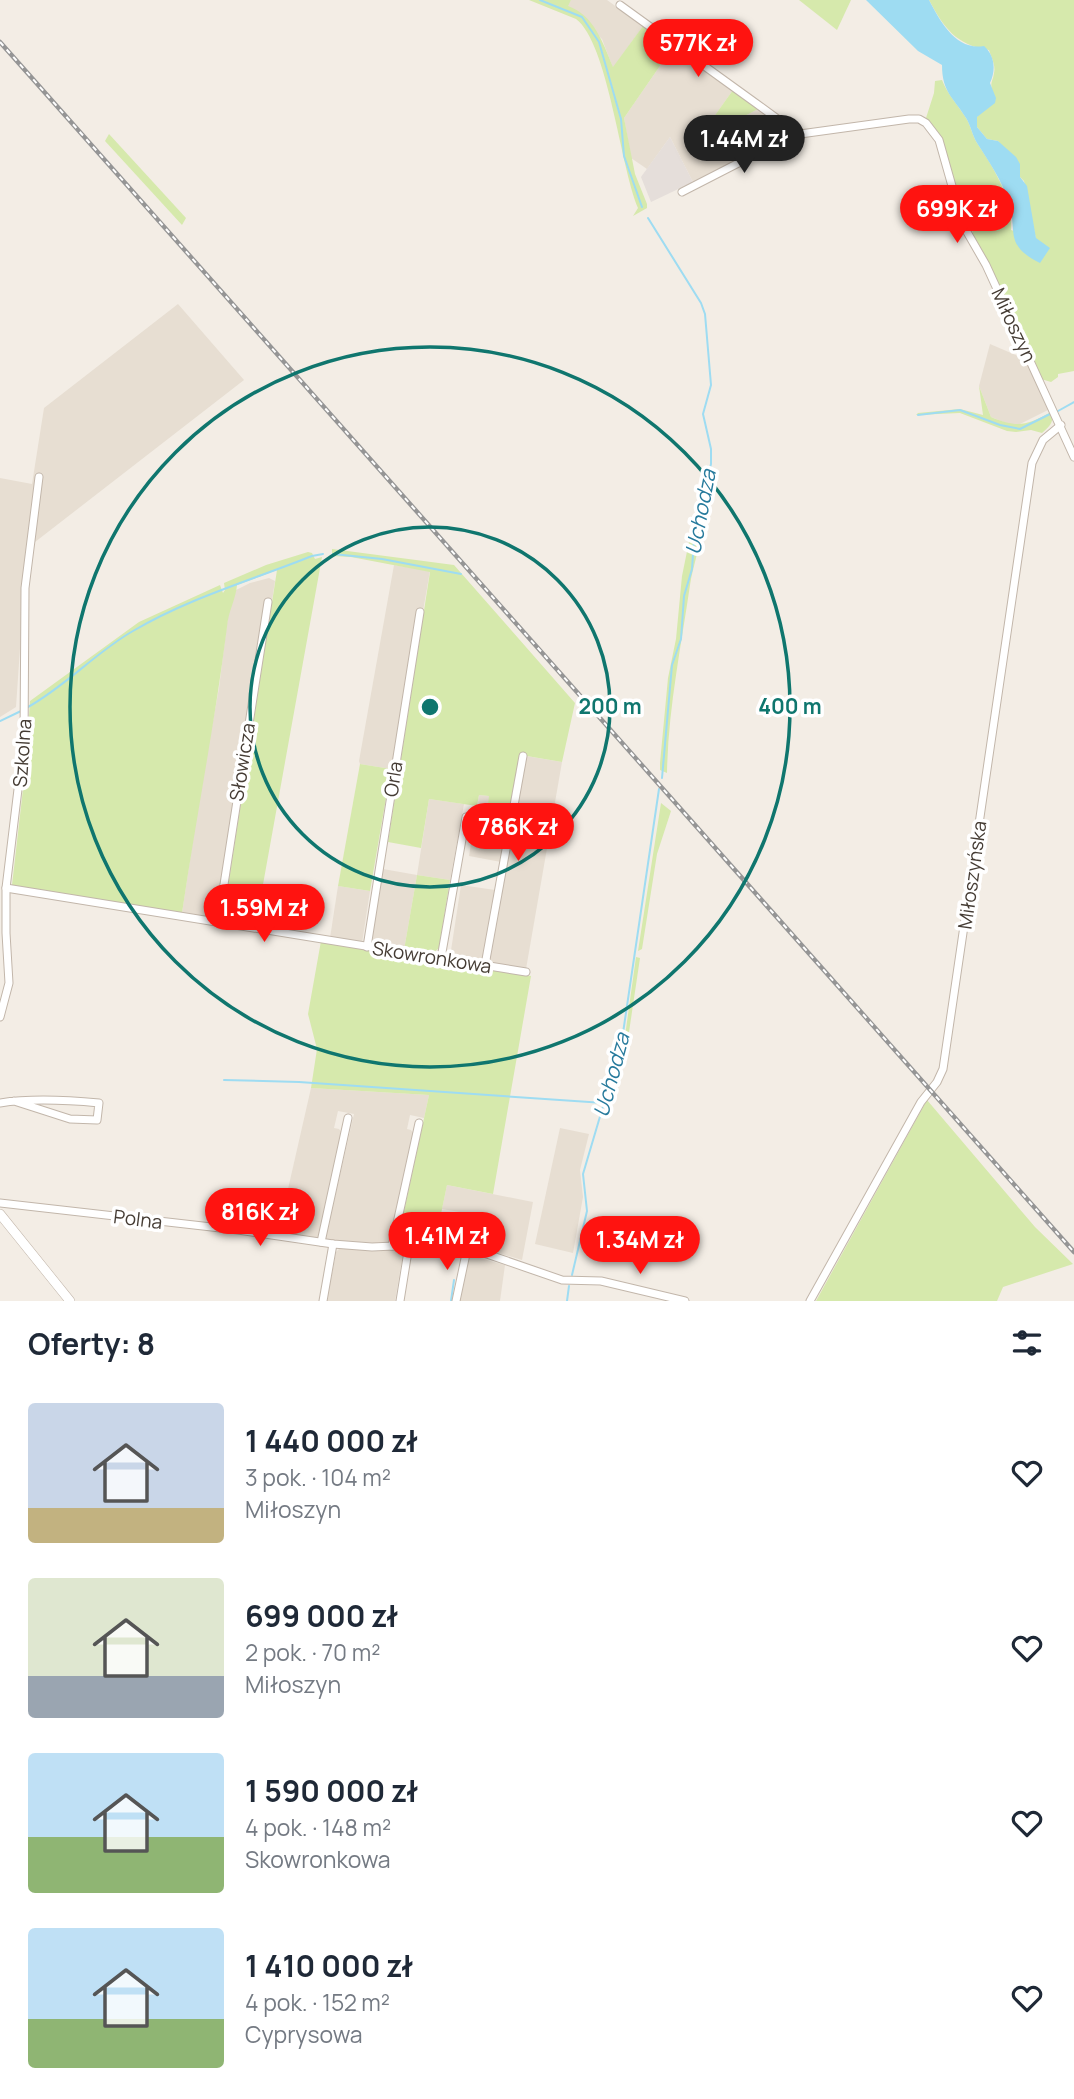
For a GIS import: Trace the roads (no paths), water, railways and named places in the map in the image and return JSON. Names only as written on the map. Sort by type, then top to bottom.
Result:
[{"type":"street","points":[[620,5],[783,123],[793,135]]},
{"type":"street","name":"Miłoszyn","points":[[682,192],[793,135],[919,119],[934,131],[939,140],[962,225],[986,265],[1074,457]]},
{"type":"street","name":"Miłoszyńska","points":[[810,1301],[921,1102],[937,1082],[943,1069],[1032,463],[1043,440],[1061,425]]},
{"type":"street","name":"Szkolna","points":[[0,1017],[9,974],[6,888],[24,740],[25,589],[39,477]]},
{"type":"street","name":"Słowicza","points":[[218,923],[268,602]]},
{"type":"street","name":"Orla","points":[[367,947],[420,612]]},
{"type":"street","points":[[485,965],[523,756]]},
{"type":"street","points":[[441,958],[466,817]]},
{"type":"street","name":"Skowronkowa","points":[[6,888],[526,972]]},
{"type":"street","points":[[0,1103],[14,1101],[99,1103],[97,1120],[70,1119],[14,1101]]},
{"type":"street","points":[[321,1242],[348,1118]]},
{"type":"street","points":[[392,1246],[419,1123]]},
{"type":"street","name":"Polna","points":[[0,1203],[239,1230],[332,1244],[438,1244],[467,1249],[562,1280],[589,1279],[685,1301]]},
{"type":"street","points":[[0,1214],[70,1301]]},
{"type":"street","points":[[323,1301],[332,1244]]},
{"type":"street","points":[[400,1301],[409,1245]]},
{"type":"street","points":[[457,1301],[467,1249]]},
{"type":"water","points":[[866,0],[929,0],[938,17],[957,39],[965,44],[984,46],[988,50],[993,63],[990,83],[996,98],[995,103],[977,117],[977,127],[987,139],[998,141],[1020,164],[1020,177],[1027,186],[1036,238],[1050,248],[1040,263],[1028,256],[1016,243],[1005,193],[975,140],[966,118],[946,88],[942,65],[918,51]]},
{"type":"waterway","name":"Uchodza","points":[[540,0],[582,17],[599,42],[621,119],[624,156],[642,207]]},
{"type":"waterway","name":"Uchodza","points":[[648,218],[701,303],[705,314],[711,385],[703,414],[711,449],[711,464],[695,524],[692,569],[684,596],[681,639],[672,665],[662,778]]},
{"type":"waterway","points":[[1058,411],[1074,402]]},
{"type":"waterway","points":[[918,415],[960,410],[1000,425],[1020,429],[1050,414]]},
{"type":"waterway","points":[[28,707],[119,639],[154,619],[221,590],[323,554]]},
{"type":"waterway","points":[[333,554],[382,559],[461,574]]},
{"type":"waterway","points":[[0,721],[21,711]]},
{"type":"waterway","name":"Uchodza","points":[[572,1275],[587,1211],[583,1174],[604,1103],[615,1051],[623,1033],[659,789]]},
{"type":"waterway","points":[[224,1080],[299,1082],[604,1103]]},
{"type":"waterway","points":[[451,1301],[454,1280]]},
{"type":"waterway","name":"Uchodza","points":[[567,1301],[569,1286]]},
{"type":"railway","points":[[0,42],[1074,1252]]}]
